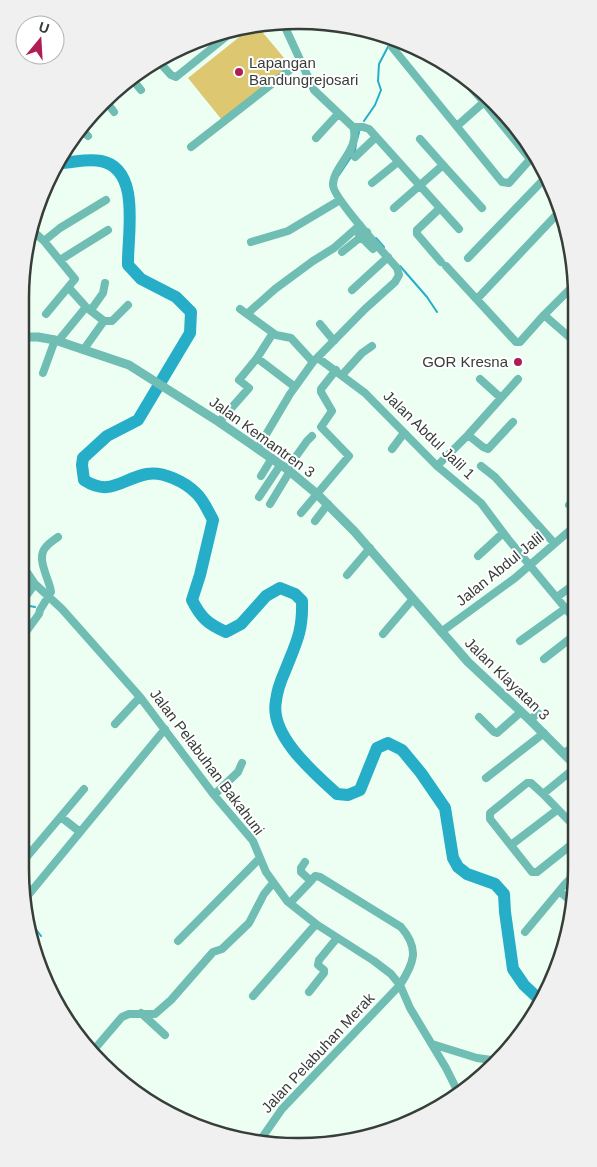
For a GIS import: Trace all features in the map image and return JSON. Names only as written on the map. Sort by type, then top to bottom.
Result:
[{"type":"street","points":[[286,29],[314,90],[353,127],[355,133],[353,144],[334,180],[333,187],[373,249]]},
{"type":"street","points":[[163,66],[171,75],[176,77],[222,40]]},
{"type":"street","points":[[392,47],[502,182],[508,183],[529,160]]},
{"type":"street","points":[[191,147],[300,62]]},
{"type":"street","points":[[135,83],[141,90]]},
{"type":"street","points":[[457,126],[483,103]]},
{"type":"street","points":[[110,106],[114,112]]},
{"type":"street","points":[[493,113],[516,139]]},
{"type":"street","points":[[316,138],[338,114]]},
{"type":"street","points":[[353,127],[366,128],[376,137],[459,229]]},
{"type":"street","points":[[355,157],[376,137]]},
{"type":"street","points":[[420,139],[482,208]]},
{"type":"street","points":[[372,183],[398,162]]},
{"type":"street","points":[[394,208],[443,165]]},
{"type":"street","points":[[468,258],[541,182]]},
{"type":"street","points":[[44,241],[60,228],[106,200]]},
{"type":"street","points":[[251,242],[288,231],[340,200]]},
{"type":"street","points":[[439,209],[417,230],[417,234],[518,342],[568,291]]},
{"type":"street","points":[[477,299],[555,216]]},
{"type":"street","points":[[60,260],[108,230]]},
{"type":"street","points":[[342,252],[361,231]]},
{"type":"street","points":[[258,448],[295,387],[316,360],[398,278],[399,272],[388,257],[361,231]]},
{"type":"street","points":[[247,314],[275,289],[361,231]]},
{"type":"street","points":[[37,234],[75,278],[69,288],[46,314]]},
{"type":"street","points":[[352,290],[388,257]]},
{"type":"street","points":[[42,373],[57,340],[103,293],[105,283]]},
{"type":"street","points":[[69,288],[88,308],[104,321],[112,321],[128,305]]},
{"type":"street","name":"Jalan Abdul Jalil 1","points":[[240,309],[280,337],[291,338],[316,360],[339,373],[365,393],[437,466],[481,502],[530,566],[568,611]]},
{"type":"street","points":[[544,315],[568,334]]},
{"type":"street","points":[[84,349],[104,321]]},
{"type":"street","points":[[320,324],[334,341]]},
{"type":"street","points":[[219,422],[249,388],[239,380],[257,358],[273,333]]},
{"type":"street","name":"Jalan Kemantren 3","points":[[29,337],[38,336],[57,340],[119,361],[138,370],[181,396],[286,468],[328,504],[370,548],[441,632]]},
{"type":"street","points":[[301,513],[348,456],[320,427],[332,411],[321,392],[322,389],[372,346]]},
{"type":"street","points":[[257,358],[295,387]]},
{"type":"street","points":[[480,379],[501,398]]},
{"type":"street","points":[[437,466],[468,435],[518,379]]},
{"type":"street","points":[[468,435],[483,447],[488,448],[513,422]]},
{"type":"street","points":[[392,449],[404,433]]},
{"type":"street","points":[[258,497],[286,468],[312,436]]},
{"type":"street","points":[[261,476],[272,458]]},
{"type":"street","points":[[481,466],[495,477],[554,543]]},
{"type":"street","points":[[270,504],[286,468]]},
{"type":"street","points":[[316,521],[328,504]]},
{"type":"street","name":"Jalan Abdul Jalil","points":[[441,632],[487,600],[530,566],[568,532]]},
{"type":"street","points":[[478,556],[504,533]]},
{"type":"street","points":[[29,628],[51,592],[43,569],[43,552],[58,537]]},
{"type":"street","points":[[347,574],[370,548]]},
{"type":"street","name":"Jalan Pelabuhan Bakahuni","points":[[29,575],[35,584],[68,616],[140,696],[214,795],[253,841],[273,883],[290,904],[316,924],[391,974],[400,985],[410,1008],[456,1088]]},
{"type":"street","points":[[29,592],[35,584]]},
{"type":"street","points":[[557,597],[568,589]]},
{"type":"street","points":[[383,634],[412,600]]},
{"type":"street","points":[[520,641],[566,608]]},
{"type":"street","name":"Jalan Klayatan 3","points":[[441,632],[476,670],[568,757]]},
{"type":"street","points":[[544,659],[568,640]]},
{"type":"street","points":[[115,724],[140,696]]},
{"type":"street","points":[[480,717],[497,733],[521,712]]},
{"type":"street","points":[[530,720],[538,713]]},
{"type":"street","points":[[30,893],[165,729]]},
{"type":"street","points":[[486,778],[544,734]]},
{"type":"street","points":[[564,753],[568,750]]},
{"type":"street","points":[[214,795],[238,772],[242,762]]},
{"type":"street","points":[[543,794],[568,773]]},
{"type":"street","points":[[568,820],[531,783],[527,783],[490,813],[490,819],[534,873],[568,847]]},
{"type":"street","points":[[29,854],[84,789]]},
{"type":"street","points":[[511,845],[557,810]]},
{"type":"street","points":[[61,817],[80,832]]},
{"type":"street","points":[[178,940],[260,858]]},
{"type":"street","points":[[290,904],[311,881],[300,870],[305,862]]},
{"type":"street","name":"Jalan Pelabuhan Merak","points":[[263,1136],[282,1109],[400,985],[410,969],[414,955],[408,935],[401,927],[320,877],[316,876],[311,881]]},
{"type":"street","points":[[525,932],[568,881]]},
{"type":"street","points":[[97,1047],[122,1017],[129,1014],[155,1014],[171,1000],[213,952],[222,949],[249,923],[264,894],[273,883]]},
{"type":"street","points":[[559,891],[567,898]]},
{"type":"street","points":[[254,996],[316,924]]},
{"type":"street","points":[[309,992],[324,973],[324,970],[318,965],[319,960],[337,938]]},
{"type":"street","points":[[141,1013],[165,1035]]},
{"type":"street","points":[[432,1044],[477,1058],[488,1060]]},
{"type":"shaded area","name":"Lapangan Bandungrejosari","points":[[262,31],[290,65],[222,120],[188,78],[242,35]]},
{"type":"waterway","points":[[364,121],[375,105],[381,90],[378,81],[379,64],[389,44]]},
{"type":"waterway","points":[[357,140],[359,132]]},
{"type":"waterway","points":[[339,175],[355,151],[356,144]]},
{"type":"waterway","points":[[66,162],[95,160],[114,167],[122,177],[127,190],[130,221],[128,265],[141,279],[176,297],[191,312],[190,333],[138,420],[107,436],[83,458],[84,480],[93,485],[109,487],[138,476],[160,474],[180,481],[199,496],[213,520],[192,600],[202,616],[214,626],[226,632],[241,624],[266,596],[280,588],[295,594],[302,601],[298,637],[277,693],[276,701],[279,727],[286,740],[306,764],[337,794],[348,795],[360,790],[377,748],[388,743],[402,750],[421,773],[445,808],[453,858],[458,867],[467,874],[495,884],[504,894],[513,969],[524,985],[536,996]]},
{"type":"waterway","points":[[376,238],[384,247]]},
{"type":"waterway","points":[[400,266],[427,297],[437,312]]},
{"type":"waterway","points":[[29,606],[35,607]]},
{"type":"waterway","points":[[36,929],[41,936]]},
{"type":"place","name":"Lapangan Bandungrejosari","points":[[239,72]]},
{"type":"place","name":"GOR Kresna","points":[[518,362]]}]
